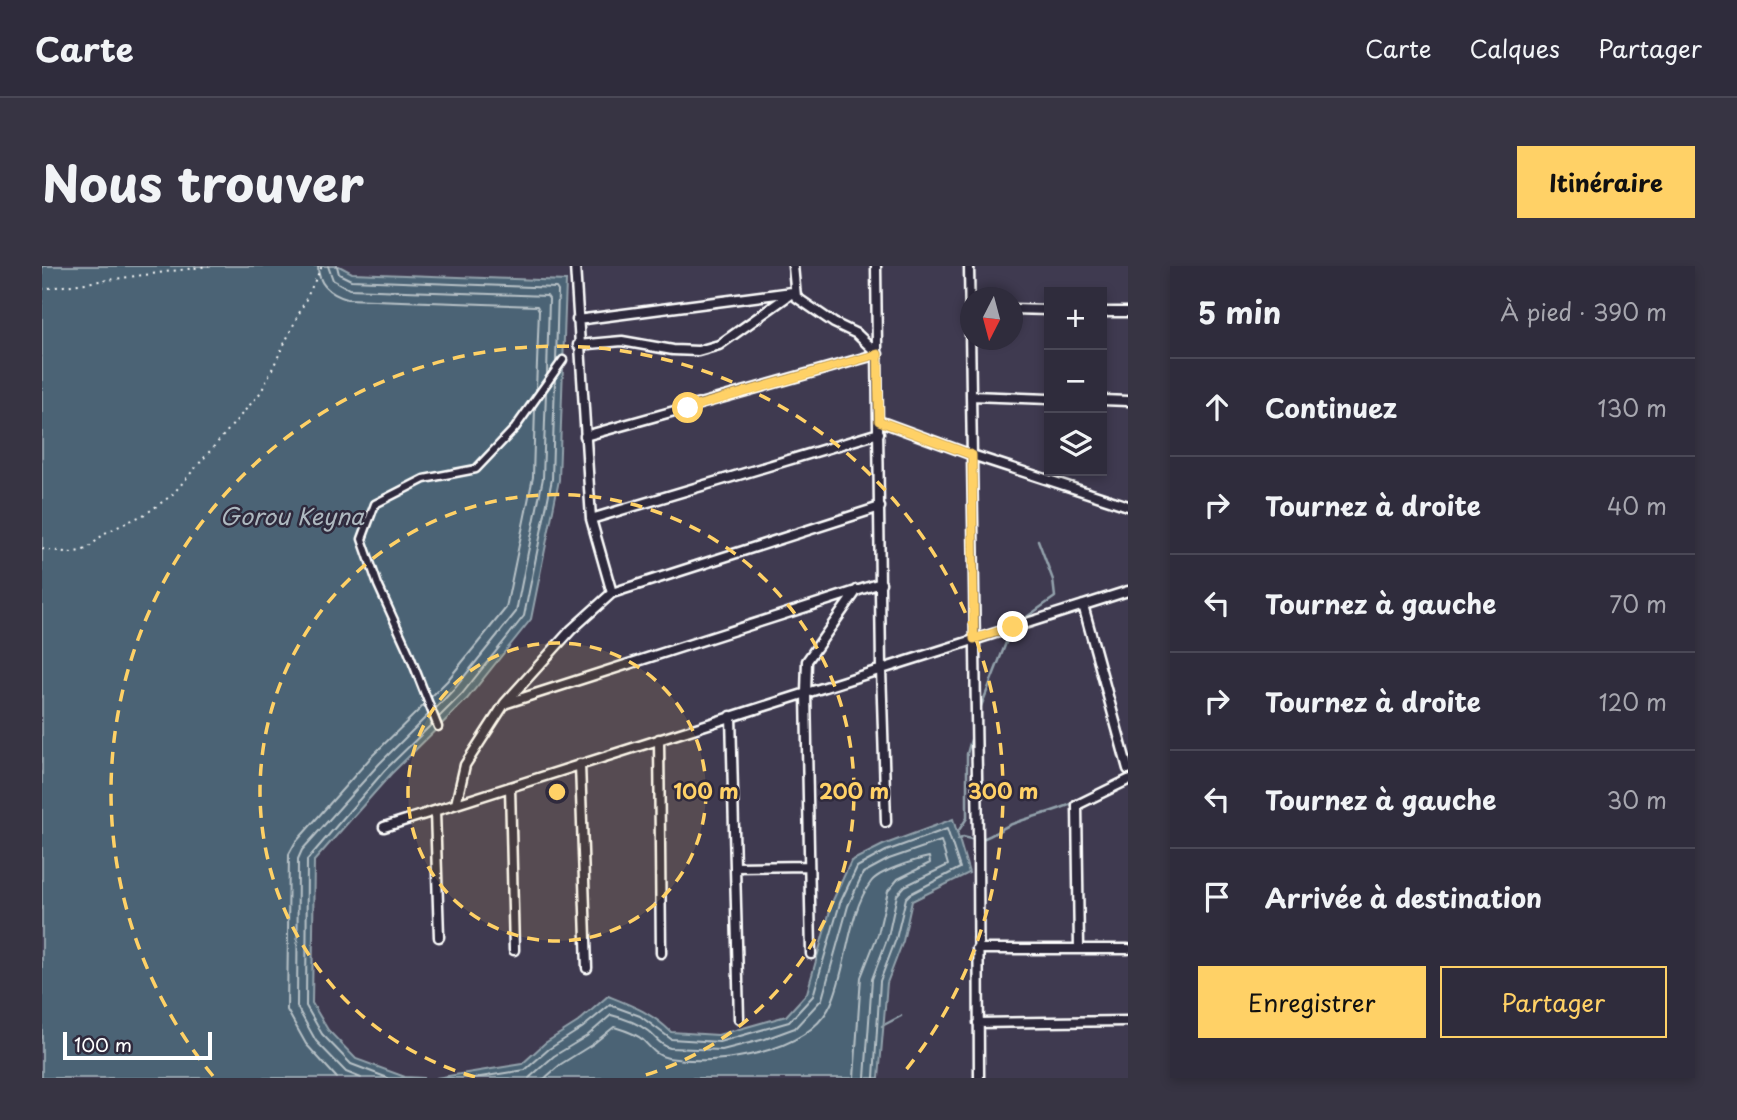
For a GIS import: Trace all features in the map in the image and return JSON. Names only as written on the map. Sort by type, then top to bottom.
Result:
[{"type":"street","points":[[575,266],[591,519],[612,593]]},
{"type":"street","points":[[793,266],[796,297],[834,323],[857,334],[878,354]]},
{"type":"street","points":[[876,266],[881,668],[886,822]]},
{"type":"street","points":[[970,266],[970,287]]},
{"type":"street","points":[[577,320],[795,291]]},
{"type":"street","points":[[579,345],[622,341],[673,350],[698,351],[719,345],[795,291]]},
{"type":"street","points":[[1023,309],[1044,310]]},
{"type":"street","points":[[1107,312],[1128,313]]},
{"type":"street","points":[[970,350],[979,1078]]},
{"type":"street","points":[[585,436],[878,354]]},
{"type":"street","points":[[438,727],[378,585],[362,539],[375,503],[424,480],[476,469],[515,428],[563,360]]},
{"type":"street","points":[[971,396],[1044,399]]},
{"type":"street","points":[[1107,400],[1128,401]]},
{"type":"street","points":[[879,421],[972,455],[1128,506]]},
{"type":"street","points":[[591,519],[879,433]]},
{"type":"street","points":[[456,804],[465,765],[505,704],[571,630],[612,593],[880,506]]},
{"type":"street","points":[[505,704],[881,583]]},
{"type":"street","points":[[811,954],[807,662],[858,590]]},
{"type":"street","points":[[384,827],[1128,592]]},
{"type":"street","points":[[1083,605],[1128,769]]},
{"type":"street","points":[[731,716],[739,1019]]},
{"type":"street","points":[[659,739],[661,953]]},
{"type":"street","points":[[580,764],[587,968]]},
{"type":"street","points":[[1079,950],[1077,805],[1128,780]]},
{"type":"street","points":[[510,787],[514,950]]},
{"type":"street","points":[[435,811],[439,937]]},
{"type":"street","points":[[735,867],[809,866]]},
{"type":"street","points":[[977,949],[1128,949]]},
{"type":"street","points":[[978,1023],[1128,1021]]},
{"type":"path","points":[[42,289],[208,266]]},
{"type":"path","points":[[42,549],[72,553],[87,550],[105,533],[147,513],[172,495],[261,392],[323,266]]},
{"type":"water","name":"Gorou Keyna","points":[[42,266],[339,266],[352,273],[566,281],[559,480],[531,619],[467,699],[391,774],[314,861],[312,1003],[328,1030],[356,1059],[405,1077],[424,1078],[42,1078]]},
{"type":"water","points":[[953,819],[969,873],[912,901],[903,941],[887,983],[879,1078],[436,1078],[522,1064],[545,1043],[578,1022],[608,996],[649,1015],[671,1032],[718,1035],[786,1016],[807,993],[833,900],[851,861],[883,845]]},
{"type":"waterway","points":[[1021,621],[1055,597],[1053,580],[1038,540]]},
{"type":"waterway","points":[[980,709],[1011,630]]},
{"type":"waterway","points":[[957,833],[967,818],[967,754],[973,732]]},
{"type":"waterway","points":[[982,839],[1012,824],[1076,802]]},
{"type":"waterway","points":[[958,840],[963,837],[975,840]]},
{"type":"waterway","points":[[882,1026],[901,1016]]},
{"type":"route","points":[[688,408],[878,354],[879,421],[972,455],[974,639],[1013,627]]}]
